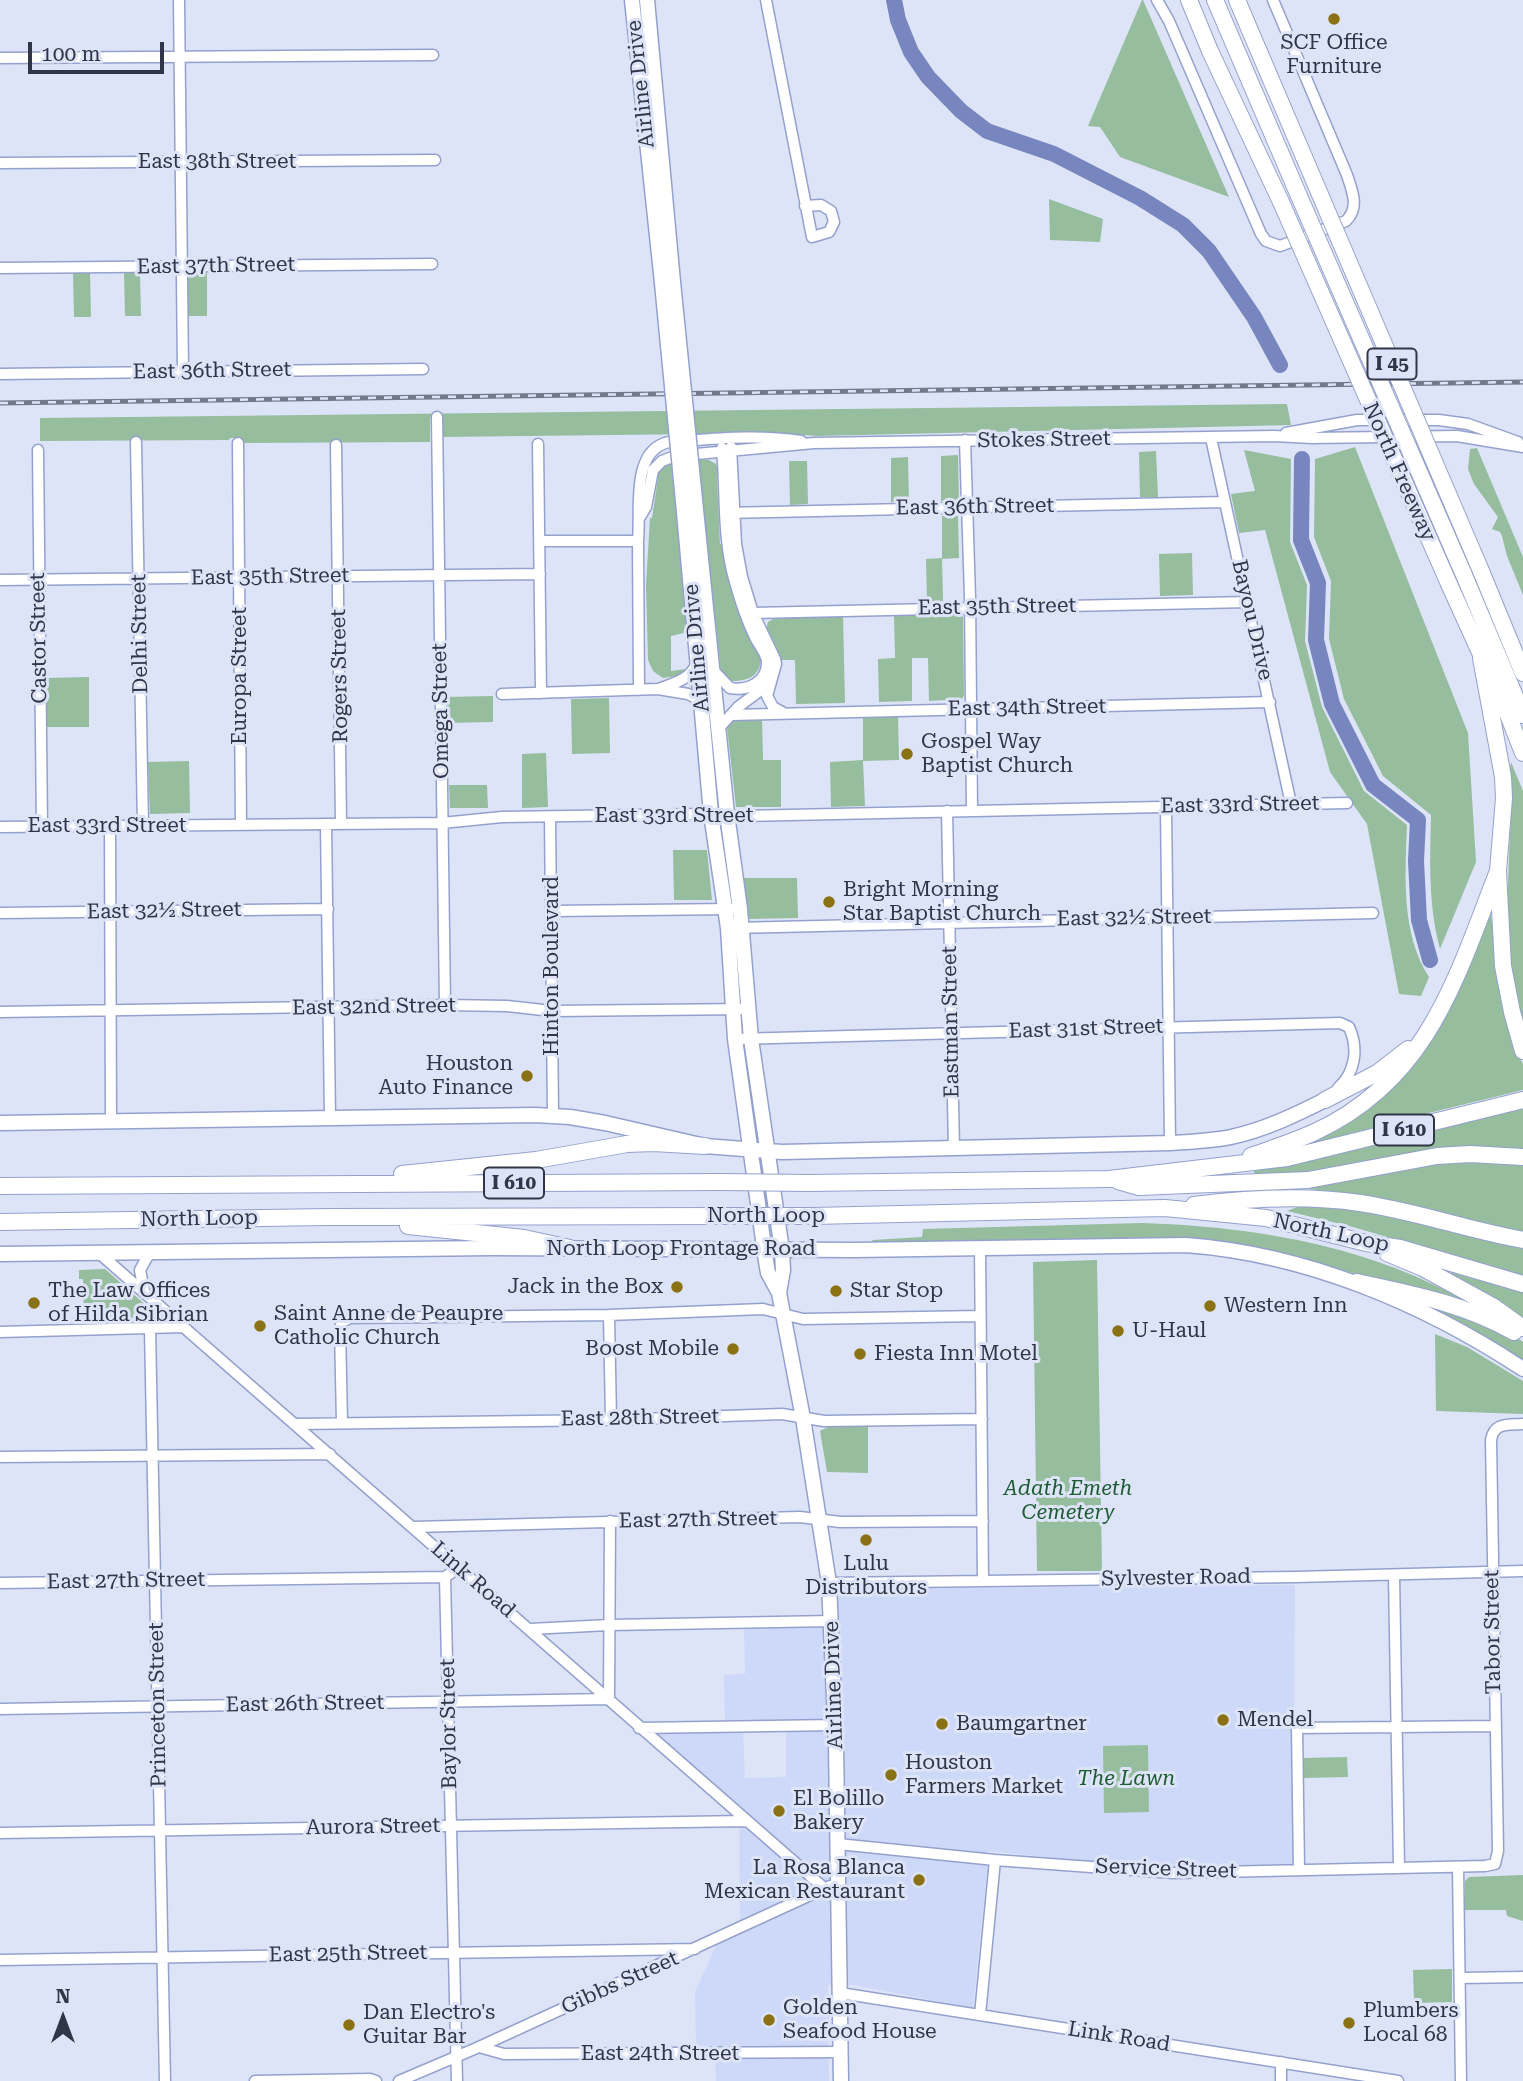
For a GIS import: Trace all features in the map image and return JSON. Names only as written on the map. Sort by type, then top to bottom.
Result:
[{"type":"highway","points":[[1183,0],[1210,51]]},
{"type":"highway","name":"North Freeway","points":[[1189,0],[1281,202],[1523,753]]},
{"type":"highway","name":"North Freeway","points":[[1215,0],[1523,715]]},
{"type":"highway","name":"North Freeway","points":[[1237,0],[1523,673]]},
{"type":"highway","points":[[1249,0],[1249,30]]},
{"type":"highway","points":[[1510,639],[1523,661]]},
{"type":"highway","points":[[1481,658],[1504,798],[1498,871],[1503,965],[1523,1051]]},
{"type":"highway","points":[[1229,1164],[1317,1131],[1368,1100],[1407,1062],[1447,999],[1498,871]]},
{"type":"highway","points":[[1325,1100],[1377,1073],[1426,1035]]},
{"type":"highway","name":"North Loop","points":[[1,1186],[1109,1179],[1287,1158],[1522,1101]]},
{"type":"highway","points":[[309,1184],[536,1160],[627,1144],[705,1146]]},
{"type":"highway","points":[[1109,1179],[1139,1187],[1308,1180],[1437,1156],[1470,1154],[1523,1157]]},
{"type":"highway","points":[[1165,1208],[1230,1200],[1294,1199],[1359,1203],[1523,1240]]},
{"type":"highway","name":"North Loop","points":[[0,1223],[329,1217],[812,1216],[1165,1208],[1266,1218],[1366,1243],[1401,1248],[1523,1284]]},
{"type":"highway","points":[[329,1217],[524,1238],[570,1248]]},
{"type":"highway","points":[[1366,1243],[1423,1268],[1494,1307],[1523,1328]]},
{"type":"highway","points":[[1357,1282],[1454,1306],[1480,1315],[1523,1338]]},
{"type":"main road","name":"Airline Drive","points":[[632,0],[668,283]]},
{"type":"main road","name":"Airline Drive","points":[[647,0],[668,283],[689,501],[711,814],[733,909]]},
{"type":"main road","name":"Airline Drive","points":[[689,501],[712,670],[727,814],[740,1008],[735,1039],[782,1250],[783,1270],[779,1293],[803,1418],[829,1583],[836,1725],[838,1844],[832,1886],[840,1993],[841,2081]]},
{"type":"main road","name":"Airline Drive","points":[[740,1008],[751,1039],[768,1273],[779,1293]]},
{"type":"main road","points":[[0,1124],[553,1115],[605,1122],[705,1146],[782,1152],[954,1149],[1213,1140],[1241,1135],[1287,1119],[1325,1100]]},
{"type":"main road","name":"North Loop Frontage Road","points":[[0,1254],[1186,1245],[1249,1252],[1357,1282],[1443,1324],[1523,1369]]},
{"type":"street","points":[[179,0],[183,371]]},
{"type":"street","points":[[766,0],[805,206],[812,237],[829,232],[834,216],[826,207],[805,206]]},
{"type":"street","points":[[1157,0],[1169,21],[1261,234],[1266,241],[1280,246],[1346,221],[1353,214],[1354,200],[1347,175],[1273,0]]},
{"type":"street","points":[[0,58],[433,55]]},
{"type":"street","name":"East 38th Street","points":[[0,163],[435,160]]},
{"type":"street","name":"East 37th Street","points":[[0,268],[432,264]]},
{"type":"street","name":"East 36th Street","points":[[0,374],[423,369]]},
{"type":"street","name":"Omega Street","points":[[437,417],[445,1006]]},
{"type":"street","name":"Stokes Street","points":[[1273,436],[1357,420],[1439,420],[1468,424],[1523,446]]},
{"type":"street","name":"Stokes Street","points":[[640,517],[646,507],[652,473],[658,464],[671,457],[814,443],[1457,436],[1523,446]]},
{"type":"street","name":"Stokes Street","points":[[640,517],[638,508],[643,468],[650,452],[659,445],[725,438],[779,437],[814,443]]},
{"type":"street","name":"Airline Drive","points":[[712,670],[730,688],[746,690],[758,683],[767,661],[732,571],[725,438]]},
{"type":"street","name":"Bayou Drive","points":[[1211,438],[1291,804]]},
{"type":"street","points":[[965,440],[971,608],[972,811]]},
{"type":"street","name":"Delhi Street","points":[[136,442],[143,825]]},
{"type":"street","name":"Europa Street","points":[[238,443],[241,825]]},
{"type":"street","points":[[538,444],[541,693]]},
{"type":"street","name":"Rogers Street","points":[[336,445],[341,823]]},
{"type":"street","name":"Castor Street","points":[[38,450],[42,827]]},
{"type":"street","name":"East 36th Street","points":[[729,513],[1224,502]]},
{"type":"street","points":[[639,690],[640,517]]},
{"type":"street","points":[[540,541],[638,541]]},
{"type":"street","name":"East 35th Street","points":[[0,580],[540,574]]},
{"type":"street","name":"East 35th Street","points":[[749,614],[1248,602]]},
{"type":"street","name":"Airline Drive","points":[[719,728],[738,707],[770,683],[775,659],[749,614]]},
{"type":"street","points":[[658,689],[681,680],[692,672],[698,655]]},
{"type":"street","points":[[770,683],[767,691],[769,702],[784,713]]},
{"type":"street","points":[[502,694],[658,689],[688,694],[702,706]]},
{"type":"street","name":"East 34th Street","points":[[731,715],[1270,702]]},
{"type":"street","name":"East 33rd Street","points":[[0,827],[442,823],[502,817],[711,814],[742,816],[1347,803]]},
{"type":"street","points":[[1166,807],[1170,1143]]},
{"type":"street","name":"Eastman Street","points":[[947,811],[954,1149]]},
{"type":"street","name":"Hinton Boulevard","points":[[550,817],[553,1115]]},
{"type":"street","points":[[326,824],[330,1118]]},
{"type":"street","points":[[110,826],[111,1122]]},
{"type":"street","name":"East 32½ Street","points":[[0,913],[328,909]]},
{"type":"street","points":[[552,911],[733,909]]},
{"type":"street","name":"East 32½ Street","points":[[735,928],[1373,913]]},
{"type":"street","name":"East 32nd Street","points":[[0,1012],[445,1006],[507,1006],[552,1011],[740,1008]]},
{"type":"street","name":"East 31st Street","points":[[735,1039],[1347,1024],[1351,1030],[1353,1068],[1348,1079],[1325,1100]]},
{"type":"street","points":[[980,1248],[984,1581]]},
{"type":"street","points":[[144,1291],[140,1270],[150,1252]]},
{"type":"street","name":"Link Road","points":[[99,1253],[297,1424],[746,1821],[802,1869],[832,1886]]},
{"type":"street","points":[[342,1423],[340,1328],[347,1319],[609,1315],[763,1309],[803,1319],[980,1316]]},
{"type":"street","points":[[609,1315],[611,1420]]},
{"type":"street","points":[[0,1332],[184,1327]]},
{"type":"street","name":"Princeton Street","points":[[150,1329],[165,2081]]},
{"type":"street","name":"East 28th Street","points":[[297,1424],[782,1415],[824,1421],[982,1419]]},
{"type":"street","name":"Tabor Street","points":[[1494,1864],[1498,1854],[1491,1435],[1500,1425],[1523,1424]]},
{"type":"street","points":[[0,1457],[330,1454]]},
{"type":"street","name":"East 27th Street","points":[[413,1527],[800,1517],[840,1522],[983,1521]]},
{"type":"street","points":[[609,1699],[610,1521]]},
{"type":"street","name":"East 27th Street","points":[[0,1583],[445,1577],[459,1569]]},
{"type":"street","name":"Sylvester Road","points":[[829,1583],[1523,1571]]},
{"type":"street","points":[[1394,1575],[1399,1867]]},
{"type":"street","name":"Baylor Street","points":[[445,1577],[457,2081]]},
{"type":"street","points":[[530,1629],[609,1625],[832,1622]]},
{"type":"street","name":"East 26th Street","points":[[0,1709],[609,1699]]},
{"type":"street","points":[[639,1728],[836,1725]]},
{"type":"street","points":[[1298,1870],[1297,1728],[1495,1726]]},
{"type":"street","name":"Aurora Street","points":[[0,1833],[746,1821]]},
{"type":"street","name":"Service Street","points":[[838,1844],[995,1860],[1174,1873],[1494,1864]]},
{"type":"street","points":[[980,2015],[995,1860]]},
{"type":"street","points":[[1458,1867],[1461,2081]]},
{"type":"street","points":[[802,1869],[805,1876],[805,1896]]},
{"type":"street","name":"Gibbs Street","points":[[399,2081],[832,1886]]},
{"type":"street","name":"East 25th Street","points":[[0,1960],[695,1949]]},
{"type":"street","points":[[1460,1978],[1523,1977]]},
{"type":"street","name":"Link Road","points":[[840,1993],[1398,2081]]},
{"type":"street","name":"East 24th Street","points":[[479,2047],[504,2054],[841,2052]]},
{"type":"street","points":[[1281,2062],[1281,2081]]},
{"type":"street","points":[[255,2081],[376,2081]]},
{"type":"shaded area","points":[[1295,1585],[1293,1865],[1161,1869],[989,1851],[973,2008],[853,1985],[828,1985],[829,2081],[716,2081],[715,2057],[696,2048],[695,1992],[718,1941],[740,1931],[739,1808],[654,1732],[743,1730],[745,1778],[786,1777],[786,1722],[725,1723],[724,1675],[745,1674],[744,1627],[820,1626],[843,1589]]},
{"type":"green space","points":[[1142,0],[1229,197],[1120,157],[1100,127],[1088,126]]},
{"type":"green space","points":[[1049,199],[1103,219],[1100,242],[1050,240]]},
{"type":"green space","points":[[188,270],[207,270],[207,316],[188,316]]},
{"type":"green space","points":[[73,273],[90,273],[91,317],[74,317]]},
{"type":"green space","points":[[124,273],[140,273],[141,316],[125,316]]},
{"type":"green space","points":[[1287,404],[1291,425],[816,436],[771,432],[441,437],[441,418],[430,417],[430,442],[242,443],[241,438],[40,441],[40,418]]},
{"type":"green space","points":[[1355,447],[1468,733],[1476,862],[1440,949],[1432,899],[1431,815],[1383,776],[1344,699],[1329,639],[1331,581],[1314,537],[1315,459]]},
{"type":"green space","points":[[1477,448],[1523,557],[1523,595],[1502,536],[1500,532],[1492,529],[1498,517],[1474,484],[1468,469],[1470,449]]},
{"type":"green space","points":[[1244,450],[1291,459],[1290,542],[1307,585],[1305,641],[1322,707],[1364,791],[1407,825],[1406,884],[1409,923],[1413,942],[1429,977],[1421,996],[1399,994],[1367,824],[1330,772],[1265,530],[1239,533],[1231,494],[1255,491]]},
{"type":"green space","points":[[1156,451],[1158,497],[1140,497],[1139,452]]},
{"type":"green space","points":[[958,455],[959,501],[941,501],[941,456]]},
{"type":"green space","points":[[908,457],[909,502],[891,502],[891,458]]},
{"type":"green space","points":[[709,460],[716,464],[720,478],[717,478],[720,544],[723,544],[761,660],[760,666],[750,678],[740,680],[729,681],[721,673],[702,499],[675,502],[688,632],[671,636],[671,671],[686,669],[678,676],[663,678],[653,671],[648,660],[646,585],[650,518],[658,478],[655,477],[671,463]]},
{"type":"green space","points":[[789,461],[807,461],[808,504],[790,505]]},
{"type":"green space","points":[[942,516],[958,516],[959,558],[942,559],[943,601],[927,601],[926,559],[942,558]]},
{"type":"green space","points":[[1192,553],[1193,595],[1160,596],[1159,554]]},
{"type":"green space","points":[[957,613],[963,617],[962,699],[929,701],[928,658],[912,658],[912,701],[879,702],[878,659],[895,658],[894,615]]},
{"type":"green space","points":[[843,616],[845,703],[796,704],[795,660],[780,660],[766,630],[768,622],[776,617]]},
{"type":"green space","points":[[89,677],[89,727],[46,727],[46,678]]},
{"type":"green space","points":[[493,696],[493,722],[446,723],[446,697]]},
{"type":"green space","points":[[609,698],[610,753],[572,754],[571,699]]},
{"type":"green space","points":[[898,715],[899,760],[863,761],[865,806],[831,807],[830,762],[863,760],[863,716]]},
{"type":"green space","points":[[738,717],[762,717],[763,760],[781,760],[781,807],[736,807],[727,727]]},
{"type":"green space","points":[[546,753],[548,807],[522,808],[522,754]]},
{"type":"green space","points":[[189,761],[190,813],[150,814],[148,762]]},
{"type":"green space","points":[[1511,762],[1523,791],[1523,1026],[1516,1000],[1509,946]]},
{"type":"green space","points":[[449,785],[487,785],[488,808],[450,808]]},
{"type":"green space","points":[[673,850],[707,850],[712,900],[674,900]]},
{"type":"green space","points":[[743,878],[797,878],[798,918],[747,919]]},
{"type":"green space","points":[[1490,912],[1502,1007],[1515,1049],[1523,1064],[1523,1090],[1400,1120],[1287,1152],[1379,1097]]},
{"type":"green space","points":[[1523,1107],[1523,1149],[1469,1146],[1435,1149],[1293,1174],[1254,1174],[1254,1171]]},
{"type":"green space","points":[[1467,1161],[1523,1164],[1523,1233],[1405,1203],[1310,1189],[1310,1186],[1416,1166]]},
{"type":"green space","points":[[1300,1206],[1364,1210],[1523,1247],[1523,1277],[1353,1227],[1287,1211]]},
{"type":"green space","points":[[1142,1223],[1232,1230],[1321,1245],[1406,1272],[1487,1314],[1296,1256],[1208,1239],[1165,1237],[871,1242],[922,1237],[923,1229]]},
{"type":"green space","name":"Adath Emeth Cemetery","points":[[1097,1260],[1102,1571],[1037,1571],[1033,1262]]},
{"type":"green space","points":[[105,1269],[158,1316],[84,1319],[83,1279],[79,1279],[79,1270]]},
{"type":"green space","points":[[1451,1272],[1523,1293],[1523,1321],[1450,1275]]},
{"type":"green space","points":[[1412,1300],[1435,1305],[1515,1336],[1523,1342],[1523,1360],[1474,1331]]},
{"type":"green space","points":[[1435,1334],[1467,1347],[1523,1381],[1523,1414],[1436,1411]]},
{"type":"green space","points":[[868,1426],[868,1473],[827,1472],[820,1431],[828,1427]]},
{"type":"green space","name":"The Lawn","points":[[1148,1745],[1149,1812],[1104,1813],[1103,1746]]},
{"type":"green space","points":[[1347,1757],[1348,1777],[1303,1778],[1303,1758]]},
{"type":"green space","points":[[1523,1875],[1523,1921],[1507,1916],[1506,1910],[1465,1910],[1465,1881],[1469,1877]]},
{"type":"green space","points":[[1452,1969],[1452,2002],[1414,2003],[1413,1970]]},
{"type":"waterway","points":[[894,0],[898,20],[911,52],[928,77],[961,111],[987,131],[1054,154],[1140,198],[1183,225],[1209,251],[1254,317],[1280,365]]},
{"type":"waterway","points":[[1302,459],[1301,540],[1318,583],[1316,640],[1332,704],[1373,785],[1418,820],[1416,861],[1419,920],[1430,960]]},
{"type":"railway","points":[[0,403],[1523,382]]},
{"type":"place","name":"SCF Office Furniture","points":[[1334,19]]},
{"type":"place","name":"Gospel Way Baptist Church","points":[[907,754]]},
{"type":"place","name":"Bright Morning Star Baptist Church","points":[[829,902]]},
{"type":"place","name":"Houston Auto Finance","points":[[527,1076]]},
{"type":"place","name":"Jack in the Box","points":[[677,1287]]},
{"type":"place","name":"Star Stop","points":[[836,1291]]},
{"type":"place","name":"The Law Offices of Hilda Sibrian","points":[[34,1303]]},
{"type":"place","name":"Western Inn","points":[[1210,1306]]},
{"type":"place","name":"Saint Anne de Peaupre Catholic Church","points":[[260,1326]]},
{"type":"place","name":"U-Haul","points":[[1118,1331]]},
{"type":"place","name":"Boost Mobile","points":[[733,1349]]},
{"type":"place","name":"Fiesta Inn Motel","points":[[860,1354]]},
{"type":"place","name":"Lulu Distributors","points":[[866,1540]]},
{"type":"place","name":"Mendel","points":[[1223,1720]]},
{"type":"place","name":"Baumgartner","points":[[942,1724]]},
{"type":"place","name":"Houston Farmers Market","points":[[891,1775]]},
{"type":"place","name":"El Bolillo Bakery","points":[[779,1811]]},
{"type":"place","name":"La Rosa Blanca Mexican Restaurant","points":[[919,1880]]},
{"type":"place","name":"Golden Seafood House","points":[[769,2020]]},
{"type":"place","name":"Plumbers Local 68","points":[[1349,2023]]},
{"type":"place","name":"Dan Electro's Guitar Bar","points":[[349,2025]]}]
